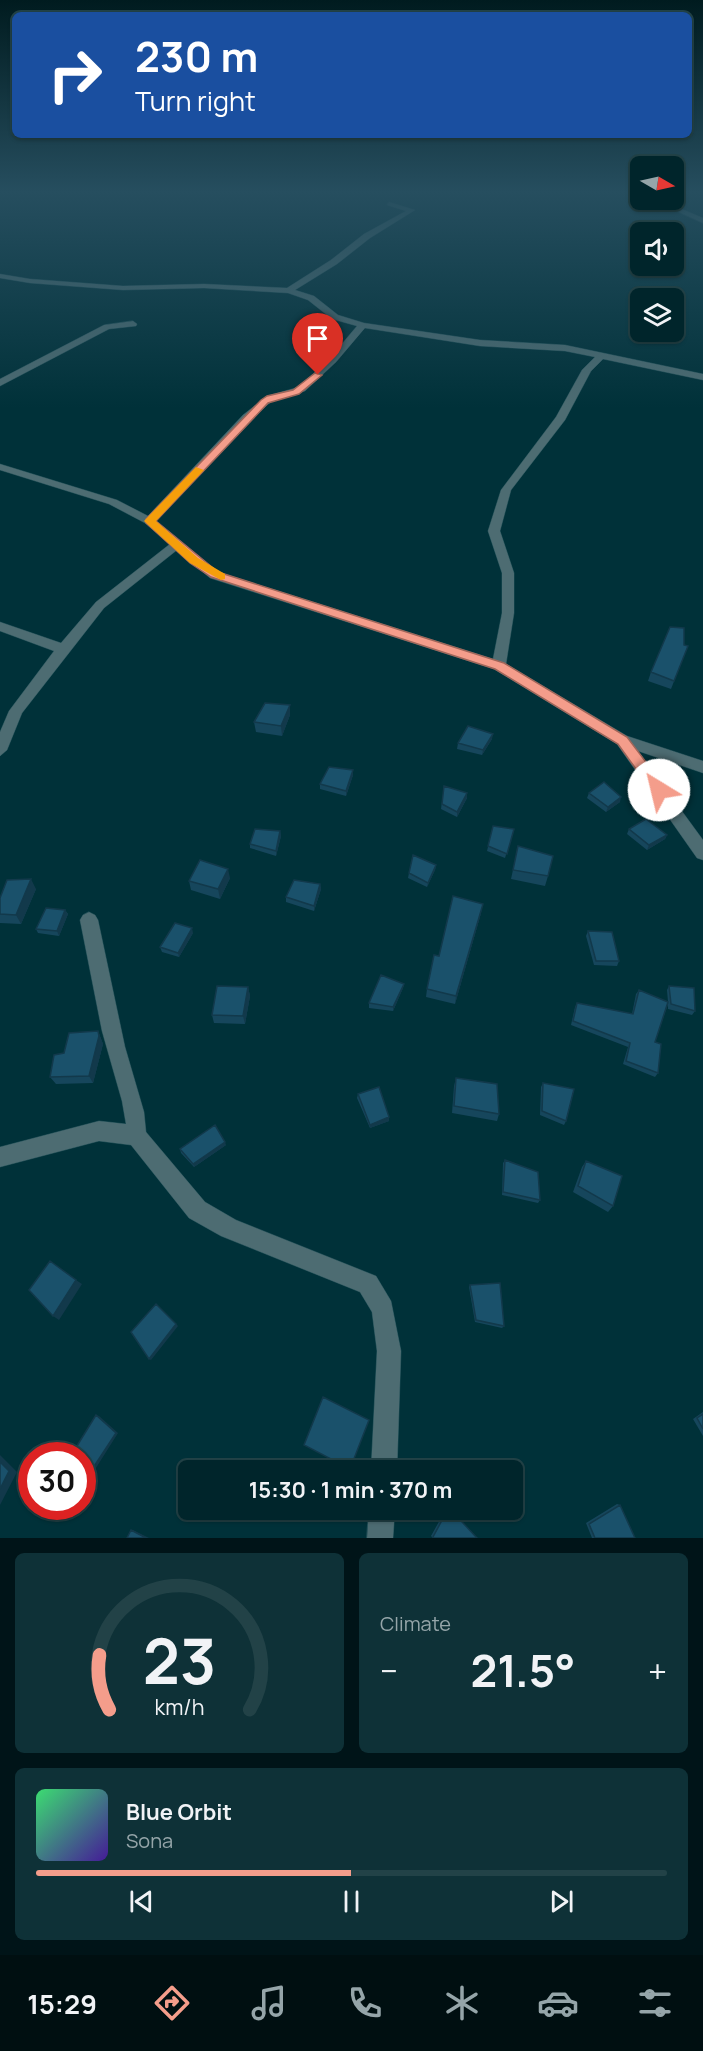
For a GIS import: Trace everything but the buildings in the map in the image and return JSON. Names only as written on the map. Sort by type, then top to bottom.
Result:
[{"type":"street","points":[[290,291],[331,264]]},
{"type":"street","points":[[0,276],[30,281],[123,288],[204,286],[290,291],[312,298],[335,317],[363,325],[480,343],[565,348],[703,377]]},
{"type":"street","points":[[0,383],[107,327],[133,324]]},
{"type":"street","points":[[150,521],[247,417],[270,398],[302,389],[333,360],[363,325]]},
{"type":"street","points":[[499,666],[508,613],[508,573],[494,531],[506,489],[561,418],[587,370],[602,355]]},
{"type":"street","points":[[0,467],[113,502],[150,521],[214,575],[499,666],[622,740],[703,767]]},
{"type":"street","points":[[0,750],[16,711],[100,605],[176,545]]},
{"type":"street","points":[[0,626],[63,649]]},
{"type":"street","points":[[622,740],[703,853]]},
{"type":"street","points":[[89,920],[115,1046],[133,1098],[136,1136],[197,1210],[229,1228],[368,1284],[383,1309],[389,1351],[384,1460]]},
{"type":"street","points":[[0,1156],[99,1131],[136,1136]]},
{"type":"slow traffic","points":[[199,470],[150,521],[194,560],[214,575],[221,577]]},
{"type":"route","points":[[318,375],[296,392],[264,401],[150,521],[214,575],[499,666],[557,703],[622,740],[659,790]]}]
